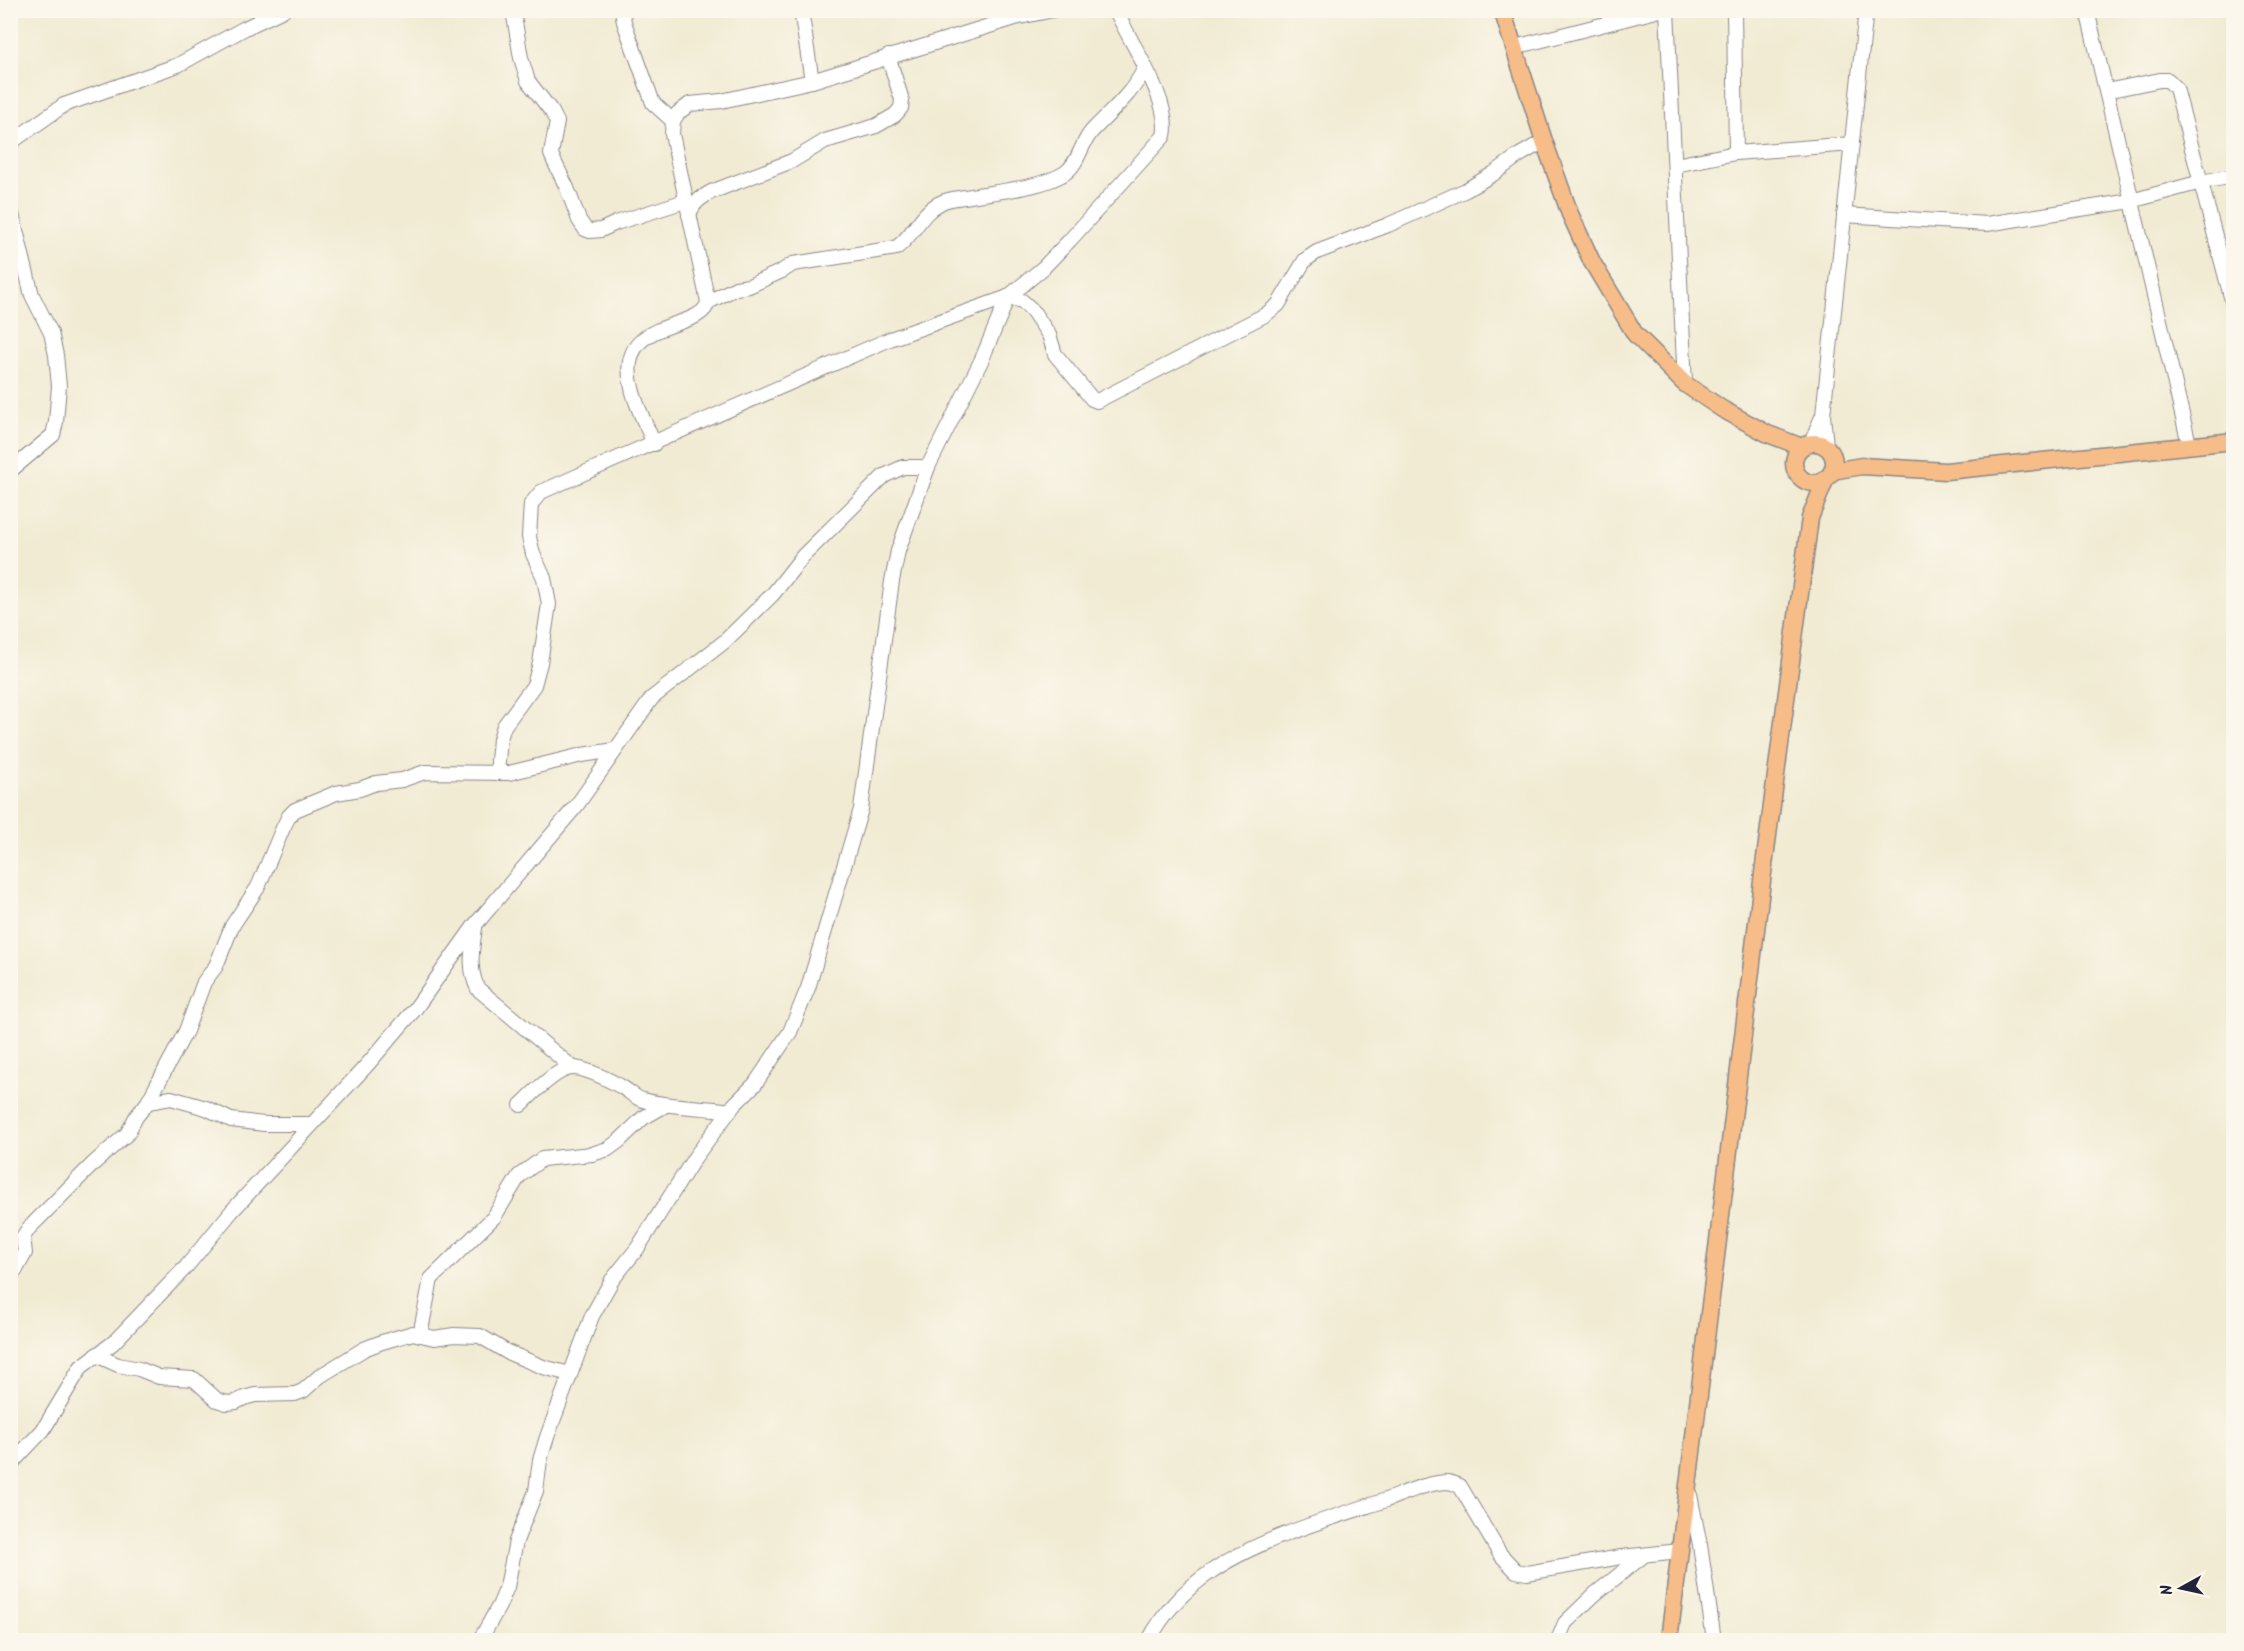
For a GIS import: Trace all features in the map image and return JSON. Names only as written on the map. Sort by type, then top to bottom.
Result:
[{"type":"main road","points":[[1502,10],[1570,214],[1592,262],[1635,334],[1685,384],[1722,409],[1767,434],[1817,447],[1862,466]]},
{"type":"main road","points":[[1767,434],[1795,463]]},
{"type":"main road","points":[[1817,447],[1796,457],[1795,463],[1798,474],[1803,479],[1815,482],[1829,475],[1862,466],[1946,471],[2234,441]]},
{"type":"main road","points":[[1669,1641],[1760,896],[1810,518],[1834,462],[1817,447]]},
{"type":"main road","points":[[1803,479],[1810,518]]},
{"type":"street","points":[[10,143],[64,105],[178,65],[245,28],[284,10]]},
{"type":"street","points":[[513,10],[521,58],[528,81],[557,122],[551,154],[585,229],[601,230],[685,201]]},
{"type":"street","points":[[622,10],[640,70],[654,103],[673,121]]},
{"type":"street","points":[[801,10],[812,81]]},
{"type":"street","points":[[654,444],[631,387],[630,366],[633,355],[640,342],[651,332],[701,314],[708,302],[672,134],[673,121],[678,113],[690,104],[721,101],[812,81],[1015,18],[1053,10]]},
{"type":"street","points":[[1515,47],[1660,10]]},
{"type":"street","points":[[1667,10],[1685,384]]},
{"type":"street","points":[[1734,10],[1736,153]]},
{"type":"street","points":[[1817,447],[1823,415],[1866,10]]},
{"type":"street","points":[[2087,10],[2189,444]]},
{"type":"street","points":[[497,773],[500,739],[504,726],[534,685],[540,663],[549,604],[544,578],[533,554],[529,537],[531,504],[541,492],[890,339],[1008,297],[1056,254],[1164,136],[1166,120],[1162,102],[1115,11]]},
{"type":"street","points":[[689,215],[692,206],[711,192],[792,161],[825,141],[876,126],[895,115],[901,108],[903,100],[888,56]]},
{"type":"street","points":[[708,302],[736,288],[749,286],[782,272],[793,264],[896,248],[907,240],[930,208],[944,201],[1050,180],[1066,172],[1080,154],[1089,135],[1136,85],[1145,68]]},
{"type":"street","points":[[2106,91],[2160,80],[2168,80],[2176,88],[2234,308]]},
{"type":"street","points":[[1008,297],[1022,301],[1032,309],[1049,335],[1054,354],[1092,399],[1097,401],[1265,315],[1278,305],[1305,260],[1317,252],[1388,225],[1466,189],[1544,141]]},
{"type":"street","points":[[1674,165],[1736,153],[1851,144]]},
{"type":"street","points":[[1844,215],[1987,224],[2131,201],[2201,182],[2234,176]]},
{"type":"street","points":[[10,206],[33,295],[51,333],[59,386],[57,422],[53,435],[10,471]]},
{"type":"street","points":[[480,1641],[507,1587],[516,1541],[536,1491],[542,1453],[592,1316],[602,1296],[646,1235],[695,1157],[730,1111],[755,1084],[790,1032],[808,988],[861,809],[892,580],[898,551],[928,467],[982,359],[1008,297]]},
{"type":"street","points":[[10,1465],[43,1430],[81,1367],[113,1343],[186,1267],[232,1211],[415,1009],[475,926],[577,805],[652,698],[724,642],[773,594],[803,556],[884,476],[903,467],[928,467]]},
{"type":"street","points":[[10,1274],[15,1271],[25,1253],[23,1237],[29,1228],[94,1163],[127,1134],[136,1117],[148,1102],[186,1031],[204,982],[216,966],[232,926],[258,887],[289,816],[295,810],[336,793],[360,789],[376,783],[402,780],[425,772],[509,773],[582,755],[615,750]]},
{"type":"street","points":[[475,926],[470,962],[472,977],[478,989],[573,1068],[608,1080],[640,1099],[666,1105],[707,1107],[730,1111]]},
{"type":"street","points":[[521,1105],[531,1094],[562,1071],[573,1068]]},
{"type":"street","points":[[148,1102],[171,1098],[206,1108],[231,1120],[264,1124],[312,1124]]},
{"type":"street","points":[[420,1335],[431,1279],[494,1217],[519,1176],[542,1160],[592,1154],[608,1149],[643,1118],[666,1105]]},
{"type":"street","points":[[96,1355],[118,1365],[139,1369],[159,1377],[194,1379],[217,1400],[227,1403],[255,1395],[295,1394],[303,1391],[320,1377],[364,1349],[413,1333],[434,1338],[454,1335],[480,1336],[507,1352],[543,1367],[570,1374]]},
{"type":"street","points":[[1149,1641],[1171,1606],[1188,1588],[1211,1571],[1282,1536],[1426,1486],[1449,1481],[1460,1486],[1500,1554],[1516,1571],[1527,1573],[1680,1551]]},
{"type":"street","points":[[1688,1487],[1700,1545],[1714,1641]]},
{"type":"street","points":[[1558,1641],[1565,1623],[1596,1594],[1645,1555]]}]
